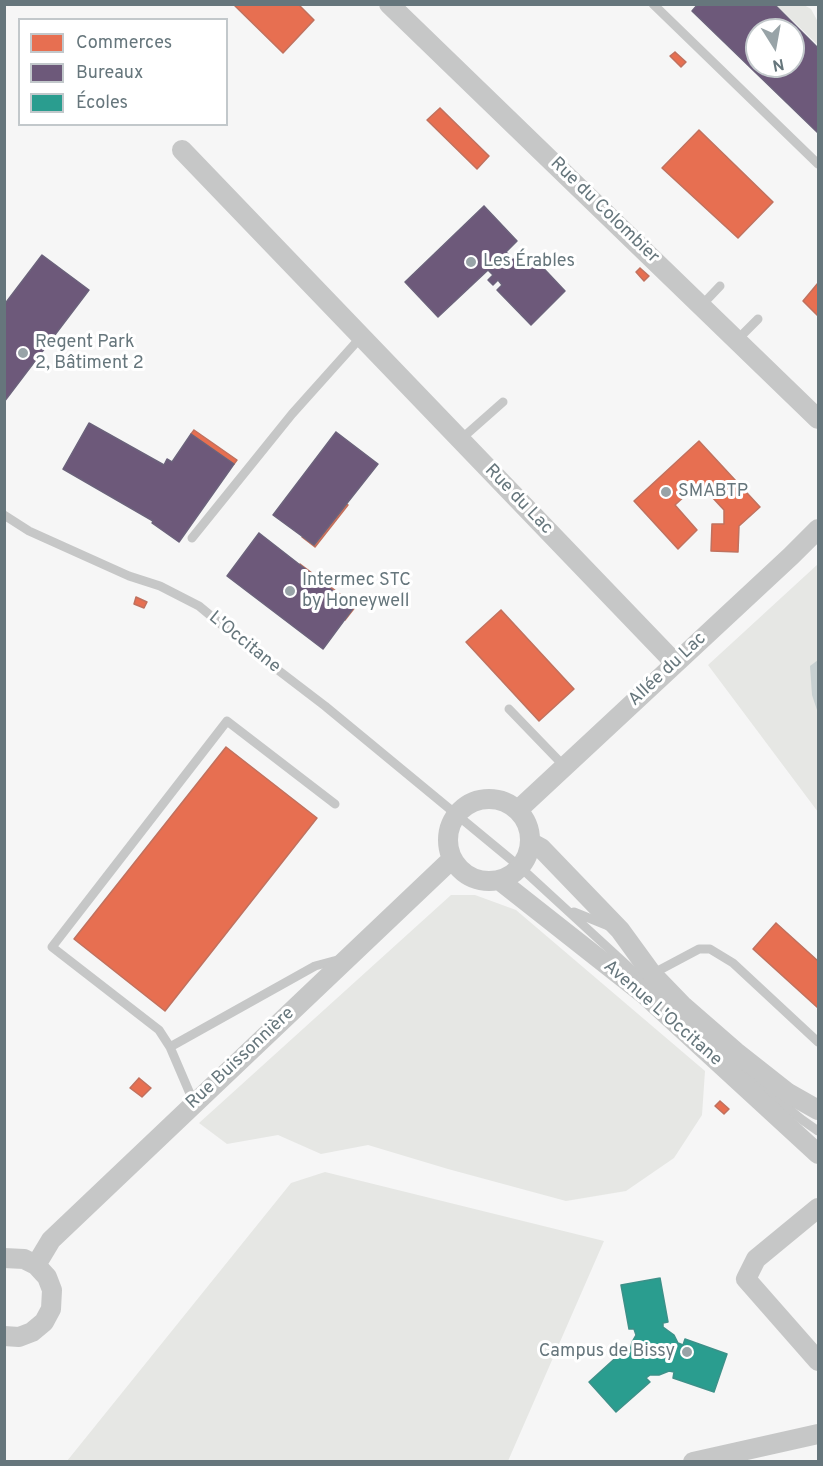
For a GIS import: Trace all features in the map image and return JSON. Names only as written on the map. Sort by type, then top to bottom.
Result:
[{"type":"street","name":"Rue du Colombier","points":[[389,4],[819,419]]},
{"type":"street","name":"Rue du Lac","points":[[182,150],[675,663]]},
{"type":"street","name":"Allée du Lac","points":[[518,810],[819,529]]},
{"type":"street","points":[[493,799],[518,810],[529,830],[530,842],[527,855],[520,867],[511,875],[486,882],[472,878],[460,870],[448,849],[450,825],[456,816],[466,806],[479,800],[493,799]]},
{"type":"street","points":[[530,842],[541,848],[620,930],[652,974],[682,1005],[736,1052]]},
{"type":"street","name":"Rue Buissonnière","points":[[36,1265],[51,1240],[452,859]]},
{"type":"street","name":"Avenue L'Occitane","points":[[499,880],[645,995],[819,1155]]},
{"type":"street","name":"Avenue L'Occitane","points":[[736,1052],[788,1093],[819,1110]]},
{"type":"street","points":[[819,1208],[756,1259],[746,1279],[819,1362]]},
{"type":"street","points":[[4,1258],[24,1259],[36,1265],[47,1277],[52,1290],[51,1309],[44,1322],[32,1332],[19,1337],[4,1336]]},
{"type":"street","points":[[693,1461],[819,1434]]},
{"type":"lane","points":[[652,4],[819,164]]},
{"type":"lane","points":[[701,306],[720,286]]},
{"type":"lane","points":[[737,340],[758,319]]},
{"type":"lane","points":[[192,538],[292,414],[361,337]]},
{"type":"lane","points":[[460,440],[503,402]]},
{"type":"lane","name":"L'Occitane","points":[[4,515],[29,531],[129,576],[160,586],[199,606],[343,721],[456,816]]},
{"type":"lane","points":[[509,709],[564,766]]},
{"type":"lane","points":[[194,1103],[170,1047],[159,1030],[52,947],[227,721],[334,804]]},
{"type":"lane","name":"Avenue L'Occitane","points":[[456,816],[564,906],[700,1034],[801,1119],[819,1131]]},
{"type":"lane","name":"Avenue L'Occitane","points":[[564,906],[581,916],[620,930]]},
{"type":"lane","points":[[652,974],[699,949],[710,949],[733,963],[819,1042]]},
{"type":"lane","points":[[170,1047],[315,966],[349,957]]},
{"type":"lane","name":"Avenue L'Occitane","points":[[736,1052],[757,1082]]},
{"type":"shaded area","points":[[776,5],[804,5],[811,9],[818,22],[818,45],[805,33],[805,18],[790,18]]},
{"type":"shaded area","points":[[818,564],[818,812],[708,665]]},
{"type":"shaded area","points":[[818,660],[818,713],[812,695],[810,666]]},
{"type":"shaded area","points":[[451,895],[475,895],[516,910],[705,1071],[702,1115],[674,1158],[626,1191],[566,1201],[368,1145],[321,1154],[278,1135],[227,1144],[199,1123]]},
{"type":"shaded area","points":[[325,1172],[604,1241],[508,1461],[67,1461],[291,1183]]},
{"type":"building: Commerces","points":[[233,4],[298,4],[314,20],[283,53]]},
{"type":"building: Commerces","points":[[675,52],[686,62],[681,67],[670,56]]},
{"type":"building: Commerces","points":[[440,108],[489,156],[477,169],[427,120]]},
{"type":"building: Commerces","points":[[699,130],[773,202],[738,238],[662,168]]},
{"type":"building: Commerces","points":[[640,268],[649,276],[644,281],[636,272]]},
{"type":"building: Commerces","points":[[818,283],[818,316],[803,301]]},
{"type":"building: Commerces","points":[[194,430],[237,460],[234,464],[191,434]]},
{"type":"building: Commerces","name":"SMABTP","points":[[699,441],[760,507],[739,526],[738,552],[711,551],[712,524],[724,524],[724,510],[699,483],[675,505],[697,530],[678,549],[634,501]]},
{"type":"building: Commerces","points":[[346,504],[348,505],[315,547],[302,537],[314,545]]},
{"type":"building: Commerces","points":[[300,564],[356,606],[345,620],[354,607],[299,566]]},
{"type":"building: Commerces","points":[[136,597],[147,602],[144,608],[134,604]]},
{"type":"building: Commerces","points":[[501,610],[574,689],[539,721],[466,642]]},
{"type":"building: Commerces","points":[[226,747],[317,818],[165,1011],[74,939]]},
{"type":"building: Commerces","points":[[776,923],[818,961],[818,1008],[753,949]]},
{"type":"building: Commerces","points":[[139,1078],[151,1088],[142,1097],[130,1088]]},
{"type":"building: Commerces","points":[[720,1101],[729,1109],[724,1114],[715,1106]]},
{"type":"building: Bureaux","points":[[698,4],[774,4],[788,18],[745,18],[745,62],[692,11]]},
{"type":"building: Bureaux","points":[[805,35],[818,48],[818,133],[761,78],[805,78]]},
{"type":"building: Bureaux","name":"Les Érables","points":[[484,206],[517,241],[506,252],[521,267],[532,256],[565,291],[531,325],[497,290],[502,285],[498,280],[493,285],[488,280],[493,275],[488,270],[438,317],[405,282]]},
{"type":"building: Bureaux","name":"Regent Park 2, Bâtiment 2","points":[[42,255],[89,290],[4,402],[4,305]]},
{"type":"building: Bureaux","points":[[89,423],[164,465],[167,459],[172,462],[191,434],[234,464],[179,542],[152,523],[153,521],[63,469]]},
{"type":"building: Bureaux","points":[[336,432],[378,464],[314,545],[273,515]]},
{"type":"building: Bureaux","name":"Intermec STC by Honeywell","points":[[259,533],[354,607],[323,649],[227,576]]},
{"type":"building: Écoles","points":[[660,1278],[668,1322],[663,1323],[663,1327],[674,1335],[678,1343],[683,1345],[685,1339],[727,1354],[714,1392],[673,1378],[674,1372],[669,1371],[646,1378],[650,1382],[616,1412],[589,1382],[622,1352],[626,1356],[630,1352],[636,1335],[634,1329],[629,1329],[621,1285]]},
{"type":"place","name":"Les Érables","points":[[471,262]]},
{"type":"place","name":"Regent Park 2, Bâtiment 2","points":[[23,353]]},
{"type":"place","name":"SMABTP","points":[[666,492]]},
{"type":"place","name":"Intermec STC by Honeywell","points":[[290,591]]},
{"type":"place","name":"Campus de Bissy","points":[[687,1352]]}]
